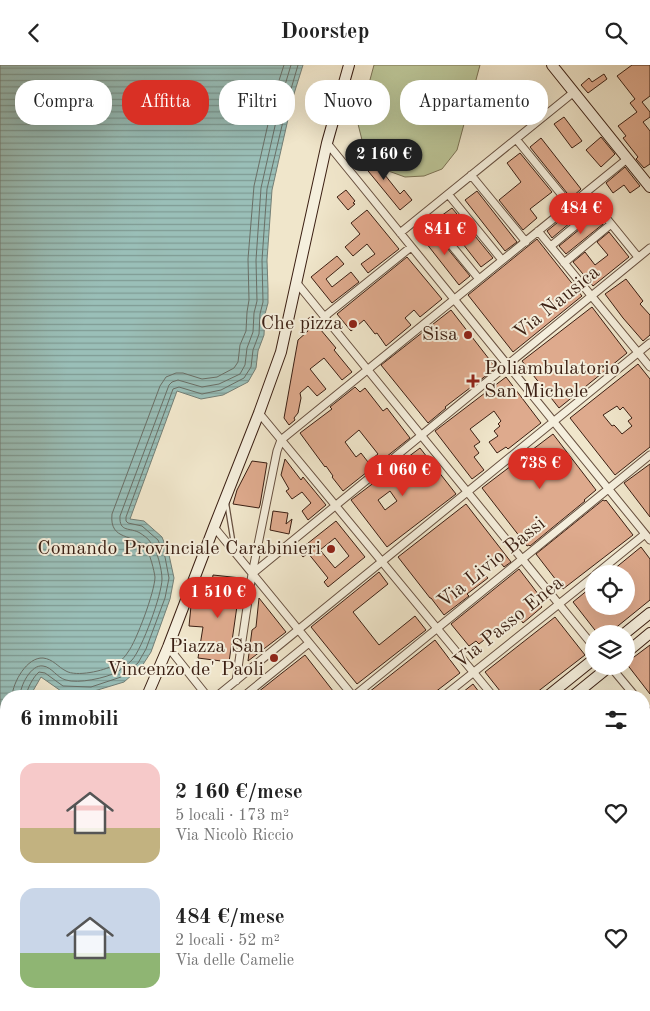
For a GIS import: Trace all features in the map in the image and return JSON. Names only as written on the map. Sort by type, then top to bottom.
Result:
[{"type":"main road","points":[[150,690],[259,413],[281,352],[327,143],[349,65]]},
{"type":"main road","points":[[552,65],[650,187]]},
{"type":"main road","points":[[635,625],[650,613]]},
{"type":"main road","points":[[635,646],[650,633]]},
{"type":"main road","points":[[555,690],[585,666]]},
{"type":"main road","points":[[580,690],[599,675]]},
{"type":"street","points":[[400,233],[574,92]]},
{"type":"street","points":[[516,139],[570,205]]},
{"type":"street","points":[[327,143],[648,537]]},
{"type":"street","points":[[236,681],[252,574],[277,451],[281,440],[628,159]]},
{"type":"street","points":[[471,175],[526,241]]},
{"type":"street","points":[[586,193],[638,257]]},
{"type":"street","points":[[448,194],[502,260]]},
{"type":"street","points":[[551,246],[598,207]]},
{"type":"street","points":[[425,213],[479,279]]},
{"type":"street","points":[[564,263],[612,224]]},
{"type":"street","points":[[538,231],[650,367]]},
{"type":"street","points":[[324,317],[412,247]]},
{"type":"street","name":"Via Nausica","points":[[252,574],[650,248]]},
{"type":"street","points":[[296,282],[585,636]]},
{"type":"street","points":[[225,690],[650,343]]},
{"type":"street","points":[[259,413],[488,690]]},
{"type":"street","name":"Via Livio Bassi","points":[[361,690],[650,455]]},
{"type":"street","points":[[214,527],[349,690]]},
{"type":"street","name":"Via Passo Enea","points":[[609,565],[648,537]]},
{"type":"street","name":"Via Passo Enea","points":[[452,690],[585,583]]},
{"type":"street","points":[[251,690],[309,643]]},
{"type":"street","points":[[168,647],[202,690]]},
{"type":"street","points":[[618,675],[630,690]]},
{"type":"lane","points":[[225,498],[236,554]]},
{"type":"green space","points":[[374,65],[480,65],[476,80],[400,80],[400,125],[464,125],[457,150],[442,169],[424,176],[405,177],[383,169],[368,155],[358,125],[390,125],[390,80],[370,80]]},
{"type":"water","points":[[0,65],[303,65],[295,91],[295,80],[219,80],[219,125],[287,125],[272,190],[267,260],[268,303],[265,314],[264,335],[258,351],[256,368],[248,382],[223,395],[201,399],[177,391],[130,519],[144,521],[162,537],[169,555],[174,578],[170,599],[151,652],[142,666],[124,682],[98,690],[60,690],[41,677],[33,690],[0,690]]},
{"type":"building","points":[[632,65],[650,65],[650,96],[642,102],[650,112],[650,117],[643,122],[650,131],[650,164],[644,168],[623,138],[626,136],[618,126],[637,112],[630,103],[635,99],[617,76]]},
{"type":"building","points":[[604,74],[607,79],[588,93],[581,85],[589,78],[592,82]]},
{"type":"building","points":[[564,117],[582,141],[572,148],[554,124]]},
{"type":"building","points":[[601,137],[615,154],[601,167],[586,150]]},
{"type":"building","points":[[541,138],[581,189],[571,198],[530,147]]},
{"type":"building","points":[[362,149],[374,167],[377,165],[400,194],[404,190],[412,200],[400,210],[354,154]]},
{"type":"building","points":[[520,153],[552,192],[530,209],[537,218],[523,230],[499,200],[521,182],[507,163]]},
{"type":"building","points":[[625,167],[640,186],[630,193],[624,185],[613,193],[606,183]]},
{"type":"building","points":[[346,190],[355,201],[353,203],[355,204],[348,210],[337,197]]},
{"type":"building","points":[[477,191],[517,242],[505,251],[465,200]]},
{"type":"building","points":[[584,201],[589,207],[552,238],[547,231]]},
{"type":"building","points":[[452,208],[493,258],[481,267],[441,216]]},
{"type":"building","points":[[367,210],[399,249],[368,273],[361,264],[375,254],[367,244],[353,256],[345,247],[360,234],[351,223]]},
{"type":"building","points":[[596,216],[603,224],[566,254],[559,246]]},
{"type":"building","points":[[429,226],[470,276],[459,285],[419,234]]},
{"type":"building","points":[[609,232],[629,257],[593,286],[573,262],[585,252],[595,265],[608,255],[597,242]]},
{"type":"building","points":[[537,239],[582,296],[513,352],[468,295]]},
{"type":"building","points":[[337,256],[344,264],[326,279],[332,287],[351,272],[359,282],[332,303],[311,277]]},
{"type":"building","points":[[407,257],[442,299],[420,317],[414,310],[405,318],[411,325],[386,346],[377,333],[375,334],[364,320],[351,331],[337,314]]},
{"type":"building","points":[[626,279],[643,301],[640,304],[650,315],[650,335],[643,341],[605,294]]},
{"type":"building","points":[[592,307],[627,353],[559,408],[522,361]]},
{"type":"building","points":[[451,310],[496,368],[445,407],[428,423],[381,365]]},
{"type":"building","points":[[310,317],[336,348],[334,350],[352,372],[342,380],[324,358],[310,369],[326,389],[317,396],[308,386],[300,393],[298,413],[294,418],[295,420],[289,425],[284,418],[298,340],[308,331],[302,324]]},
{"type":"building","points":[[638,364],[650,379],[650,447],[615,475],[570,418]],"holes":[[[617,406],[620,410],[623,407],[632,418],[628,421],[632,426],[622,434],[603,415]]]},
{"type":"building","points":[[506,377],[541,423],[508,449],[506,447],[497,453],[489,442],[498,436],[494,431],[500,426],[498,424],[501,421],[494,411],[470,429],[480,442],[474,446],[479,453],[474,457],[484,470],[472,479],[435,431]]},
{"type":"building","points":[[355,387],[360,392],[365,388],[383,411],[387,408],[410,438],[343,491],[300,433],[332,409],[330,407]],"holes":[[[359,430],[378,454],[368,462],[361,453],[356,457],[345,442]]]},
{"type":"building","points":[[553,434],[596,490],[530,546],[527,546],[482,488]]},
{"type":"building","points":[[420,448],[456,494],[387,547],[351,500]],"holes":[[[390,491],[397,501],[385,510],[378,500]]]},
{"type":"building","points":[[285,459],[301,480],[303,477],[326,505],[308,520],[302,511],[311,503],[302,492],[292,499],[286,491],[289,489],[281,475]]},
{"type":"building","points":[[252,461],[267,463],[259,508],[233,504],[237,490]]},
{"type":"building","points":[[650,464],[650,517],[624,483]]},
{"type":"building","points":[[603,500],[606,500],[633,535],[594,565],[585,565],[585,572],[563,589],[536,554]]},
{"type":"building","points":[[466,504],[511,562],[504,567],[496,557],[480,569],[488,578],[467,594],[469,596],[444,615],[398,557]]},
{"type":"building","points":[[273,511],[288,513],[286,524],[292,519],[289,534],[270,530]]},
{"type":"building","points":[[336,521],[365,557],[328,587],[324,582],[328,578],[308,553],[303,557],[298,551]],"holes":[[[335,538],[349,556],[335,568],[320,550]]]},
{"type":"building","points":[[641,547],[650,559],[650,600],[635,612],[635,565],[619,565]]},
{"type":"building","points":[[519,569],[542,599],[538,602],[542,607],[523,623],[520,619],[502,633],[498,629],[479,644],[476,641],[469,646],[451,624]]},
{"type":"building","points":[[379,572],[388,584],[353,612],[379,645],[415,616],[426,630],[357,684],[311,627]]},
{"type":"building","points":[[213,575],[241,578],[229,662],[198,658],[203,627],[189,626],[191,606],[208,608]]},
{"type":"building","points":[[585,592],[585,615],[631,615],[619,625],[591,625],[573,602]]},
{"type":"building","points":[[259,598],[286,632],[248,661],[252,630],[256,627]]},
{"type":"building","points":[[555,617],[585,655],[540,690],[499,690],[485,672]]},
{"type":"building","points":[[435,640],[460,673],[438,690],[372,690]]},
{"type":"building","points":[[650,645],[650,690],[647,690],[635,675],[635,656]]},
{"type":"building","points":[[305,655],[332,690],[261,690]]},
{"type":"building","points":[[473,684],[478,690],[466,690]]},
{"type":"place","name":"Che pizza","points":[[353,324]]},
{"type":"place","name":"Sisa","points":[[468,335]]},
{"type":"place","name":"Poliambulatorio San Michele","points":[[473,381]]},
{"type":"place","name":"Comando Provinciale Carabinieri","points":[[331,549]]},
{"type":"place","name":"Piazza San Vincenzo de' Paoli","points":[[274,658]]}]
